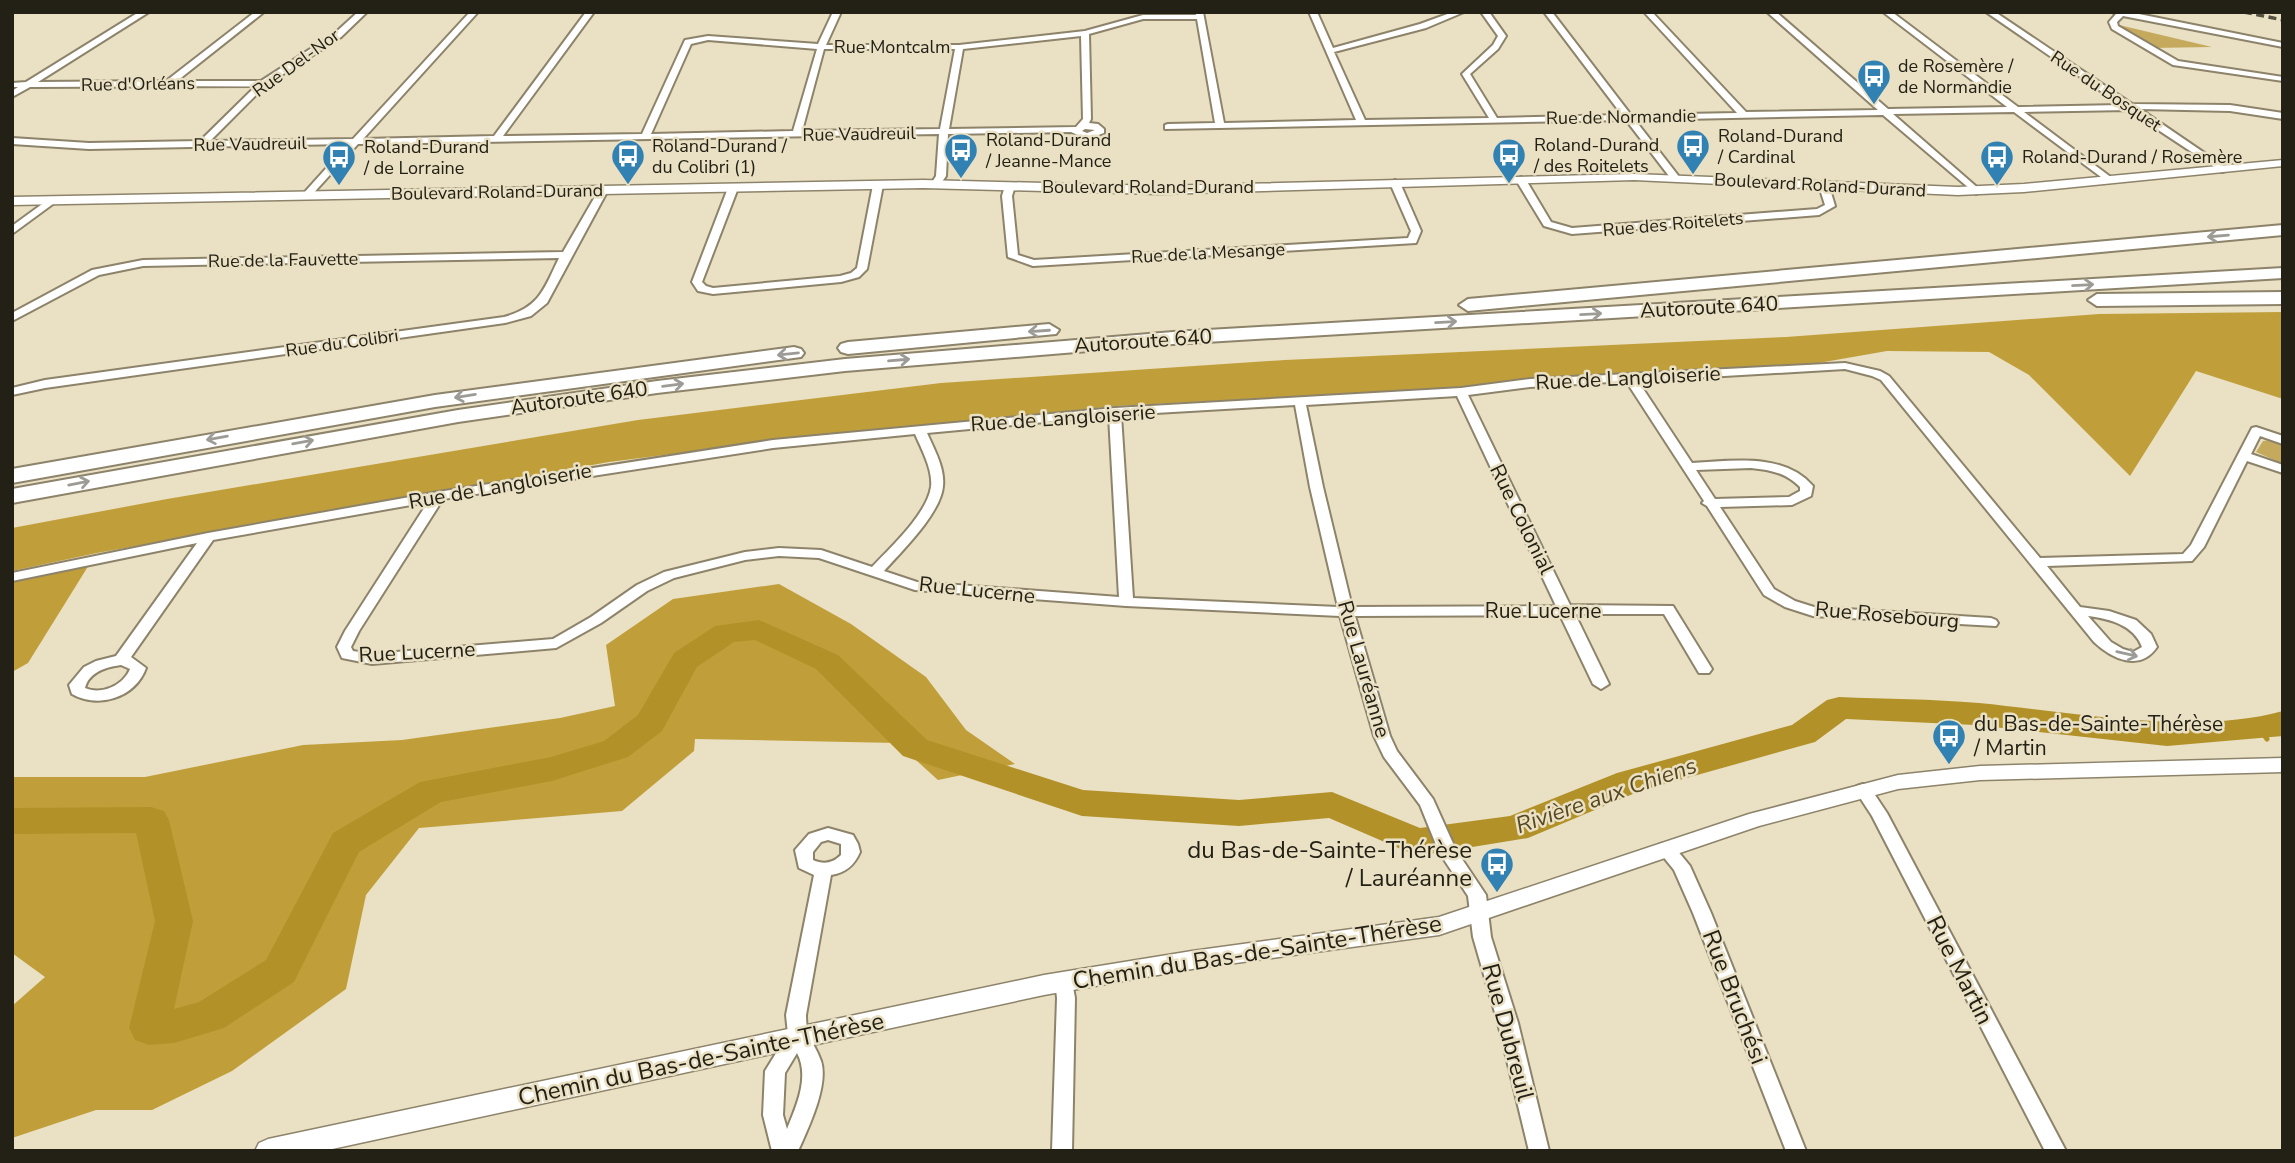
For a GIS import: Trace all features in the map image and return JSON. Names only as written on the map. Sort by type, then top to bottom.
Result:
[{"type":"highway","points":[[1468,305],[2283,230]]},
{"type":"highway","name":"Autoroute 640","points":[[12,476],[435,401],[749,358],[1052,330],[2283,258]]},
{"type":"highway","name":"Autoroute 640","points":[[12,496],[458,416],[799,370],[1086,344],[2283,273]]},
{"type":"highway","points":[[1623,312],[2283,298]]},
{"type":"street","points":[[12,95],[24,85],[68,61],[145,12]]},
{"type":"street","points":[[168,84],[260,12]]},
{"type":"street","name":"Rue Del-Nor","points":[[201,145],[264,83],[338,35],[363,12]]},
{"type":"street","points":[[306,196],[474,12]]},
{"type":"street","points":[[496,140],[590,12]]},
{"type":"street","points":[[796,135],[821,47],[837,12]]},
{"type":"street","points":[[1313,12],[1361,122]]},
{"type":"street","points":[[1330,51],[1411,30],[1460,12]]},
{"type":"street","points":[[1485,12],[1502,36],[1500,44],[1471,65],[1466,74],[1494,119]]},
{"type":"street","points":[[1548,12],[1675,178]]},
{"type":"street","points":[[1648,12],[1744,115]]},
{"type":"street","points":[[1771,12],[1976,191]]},
{"type":"street","points":[[1887,12],[2109,180]]},
{"type":"street","name":"Rue du Bosquet","points":[[1990,12],[2222,169]]},
{"type":"street","points":[[2283,45],[2118,13],[2113,22],[2115,27],[2171,61],[2283,79]]},
{"type":"street","points":[[1200,15],[1220,125]]},
{"type":"street","name":"Rue Montcalm","points":[[645,138],[688,42],[708,38],[821,47],[959,47],[1085,33],[1143,17],[1200,15]]},
{"type":"street","name":"Rue Vaudreuil","points":[[12,141],[89,146],[201,145],[1079,128],[1087,119],[1085,33]]},
{"type":"street","points":[[936,184],[941,176],[944,132],[959,47]]},
{"type":"street","name":"Rue d'Orléans","points":[[12,85],[264,83]]},
{"type":"street","name":"Rue de Normandie","points":[[1168,127],[2209,106],[2283,116]]},
{"type":"street","name":"Boulevard Roland-Durand","points":[[12,201],[936,184],[1159,190],[1675,178],[1976,191],[2283,163]]},
{"type":"street","name":"Rue des Roitelets","points":[[1521,180],[1547,224],[1572,231],[1819,212],[1830,206],[1824,186]]},
{"type":"street","name":"Rue de la Mesange","points":[[1010,186],[1007,196],[1013,257],[1033,263],[1412,241],[1416,231],[1395,183]]},
{"type":"street","points":[[733,188],[697,282],[702,289],[713,291],[841,279],[855,275],[862,269],[878,185]]},
{"type":"street","name":"Rue du Colibri","points":[[12,392],[45,384],[505,320],[527,314],[543,301],[603,190]]},
{"type":"street","points":[[12,231],[52,201]]},
{"type":"street","name":"Rue de la Fauvette","points":[[12,318],[96,272],[143,262],[566,255]]},
{"type":"street","name":"Rue de Langloiserie","points":[[12,577],[208,537],[438,496],[773,444],[1115,412],[1461,392],[1530,383],[1845,366],[1876,373],[1885,378],[2035,562],[2077,611],[2115,651],[2137,657],[2147,653],[2150,647],[2146,635],[2132,625],[2109,615],[2077,611]]},
{"type":"street","name":"Rue Rosebourg","points":[[1630,378],[1769,592],[1790,604],[1814,611],[1991,623]]},
{"type":"street","name":"Rue Colonial","points":[[1461,392],[1601,684]]},
{"type":"street","name":"Rue Lauréanne","points":[[1300,402],[1309,457],[1346,612],[1384,742],[1427,803],[1448,852],[1477,895],[1479,913]]},
{"type":"street","points":[[1115,412],[1126,602]]},
{"type":"street","points":[[875,572],[905,539],[937,489],[935,471],[919,429]]},
{"type":"street","points":[[2035,562],[2187,558],[2195,550],[2256,431],[2283,440]]},
{"type":"street","points":[[2244,456],[2283,469]]},
{"type":"street","points":[[1687,467],[1774,467],[1800,477],[1807,486],[1806,493],[1792,501],[1709,503]]},
{"type":"street","name":"Rue Lucerne","points":[[438,496],[352,631],[344,647],[347,655],[372,659],[556,643],[660,579],[745,556],[779,552],[821,554],[915,586],[1126,602],[1346,612],[1668,609],[1704,668]]},
{"type":"street","points":[[121,660],[208,537]]},
{"type":"street","name":"Chemin du Bas-de-Sainte-Thérèse","points":[[268,1151],[1064,981],[1192,960],[1418,930],[1479,913],[1779,812],[1912,780],[1980,773],[2192,770],[2283,765]]},
{"type":"street","name":"Rue Martin","points":[[1863,790],[1879,813],[2056,1151]]},
{"type":"street","name":"Rue Bruchési","points":[[1666,849],[1681,866],[1702,913],[1796,1151]]},
{"type":"street","points":[[788,1151],[804,1114],[812,1067],[796,1038],[796,1015],[822,871]]},
{"type":"street","name":"Rue Dubreuil","points":[[1479,913],[1482,937],[1508,1023],[1539,1151]]},
{"type":"street","points":[[1062,1151],[1066,998],[1064,981]]},
{"type":"street","points":[[782,1151],[773,1115],[775,1070],[796,1038]]},
{"type":"shaded area","points":[[2119,25],[2212,47],[2152,48]]},
{"type":"shaded area","points":[[2283,312],[2283,399],[2196,371],[2130,476],[2029,375],[1989,352],[1887,351],[1807,365],[1537,378],[1450,389],[1116,406],[765,442],[609,462],[97,553],[12,571],[12,528],[167,499],[638,420],[941,383],[1285,360],[1786,337],[2099,314]]},
{"type":"shaded area","points":[[2263,441],[2283,443],[2283,464],[2256,452]]},
{"type":"shaded area","points":[[92,560],[28,663],[12,672],[12,576]]},
{"type":"shaded area","points":[[779,584],[851,624],[926,677],[966,730],[1015,764],[938,780],[897,743],[695,739],[694,751],[622,811],[419,828],[366,895],[346,989],[232,1071],[152,1110],[96,1110],[12,1138],[12,1006],[45,977],[12,953],[12,777],[145,777],[303,745],[402,740],[560,718],[615,706],[606,645],[673,599]]},
{"type":"waterway","name":"Rivière aux Chiens","points":[[12,821],[151,820],[174,921],[149,1028],[174,1026],[210,1016],[280,971],[346,843],[432,791],[552,769],[616,749],[650,723],[685,660],[726,633],[759,630],[827,662],[915,748],[1082,803],[1239,813],[1332,805],[1417,842],[1515,829],[1629,782],[1803,734],[1839,708],[1975,714],[2167,734],[2259,728],[2276,726],[2283,722]]},
{"type":"waterway","points":[[2259,728],[2267,739]]},
{"type":"railway","points":[[2244,12],[2283,20]]},
{"type":"place","name":"de Rosemère / de Normandie","points":[[1874,106]]},
{"type":"place","name":"Roland-Durand / Cardinal","points":[[1693,176]]},
{"type":"place","name":"Roland-Durand / Jeanne-Mance","points":[[961,180]]},
{"type":"place","name":"Roland-Durand / des Roitelets","points":[[1509,185]]},
{"type":"place","name":"Roland-Durand / du Colibri (1)","points":[[628,186]]},
{"type":"place","name":"Roland-Durand / de Lorraine","points":[[339,187]]},
{"type":"place","name":"Roland-Durand / Rosemère","points":[[1997,187]]},
{"type":"place","name":"du Bas-de-Sainte-Thérèse / Martin","points":[[1949,766]]},
{"type":"place","name":"du Bas-de-Sainte-Thérèse / Lauréanne","points":[[1497,894]]}]
